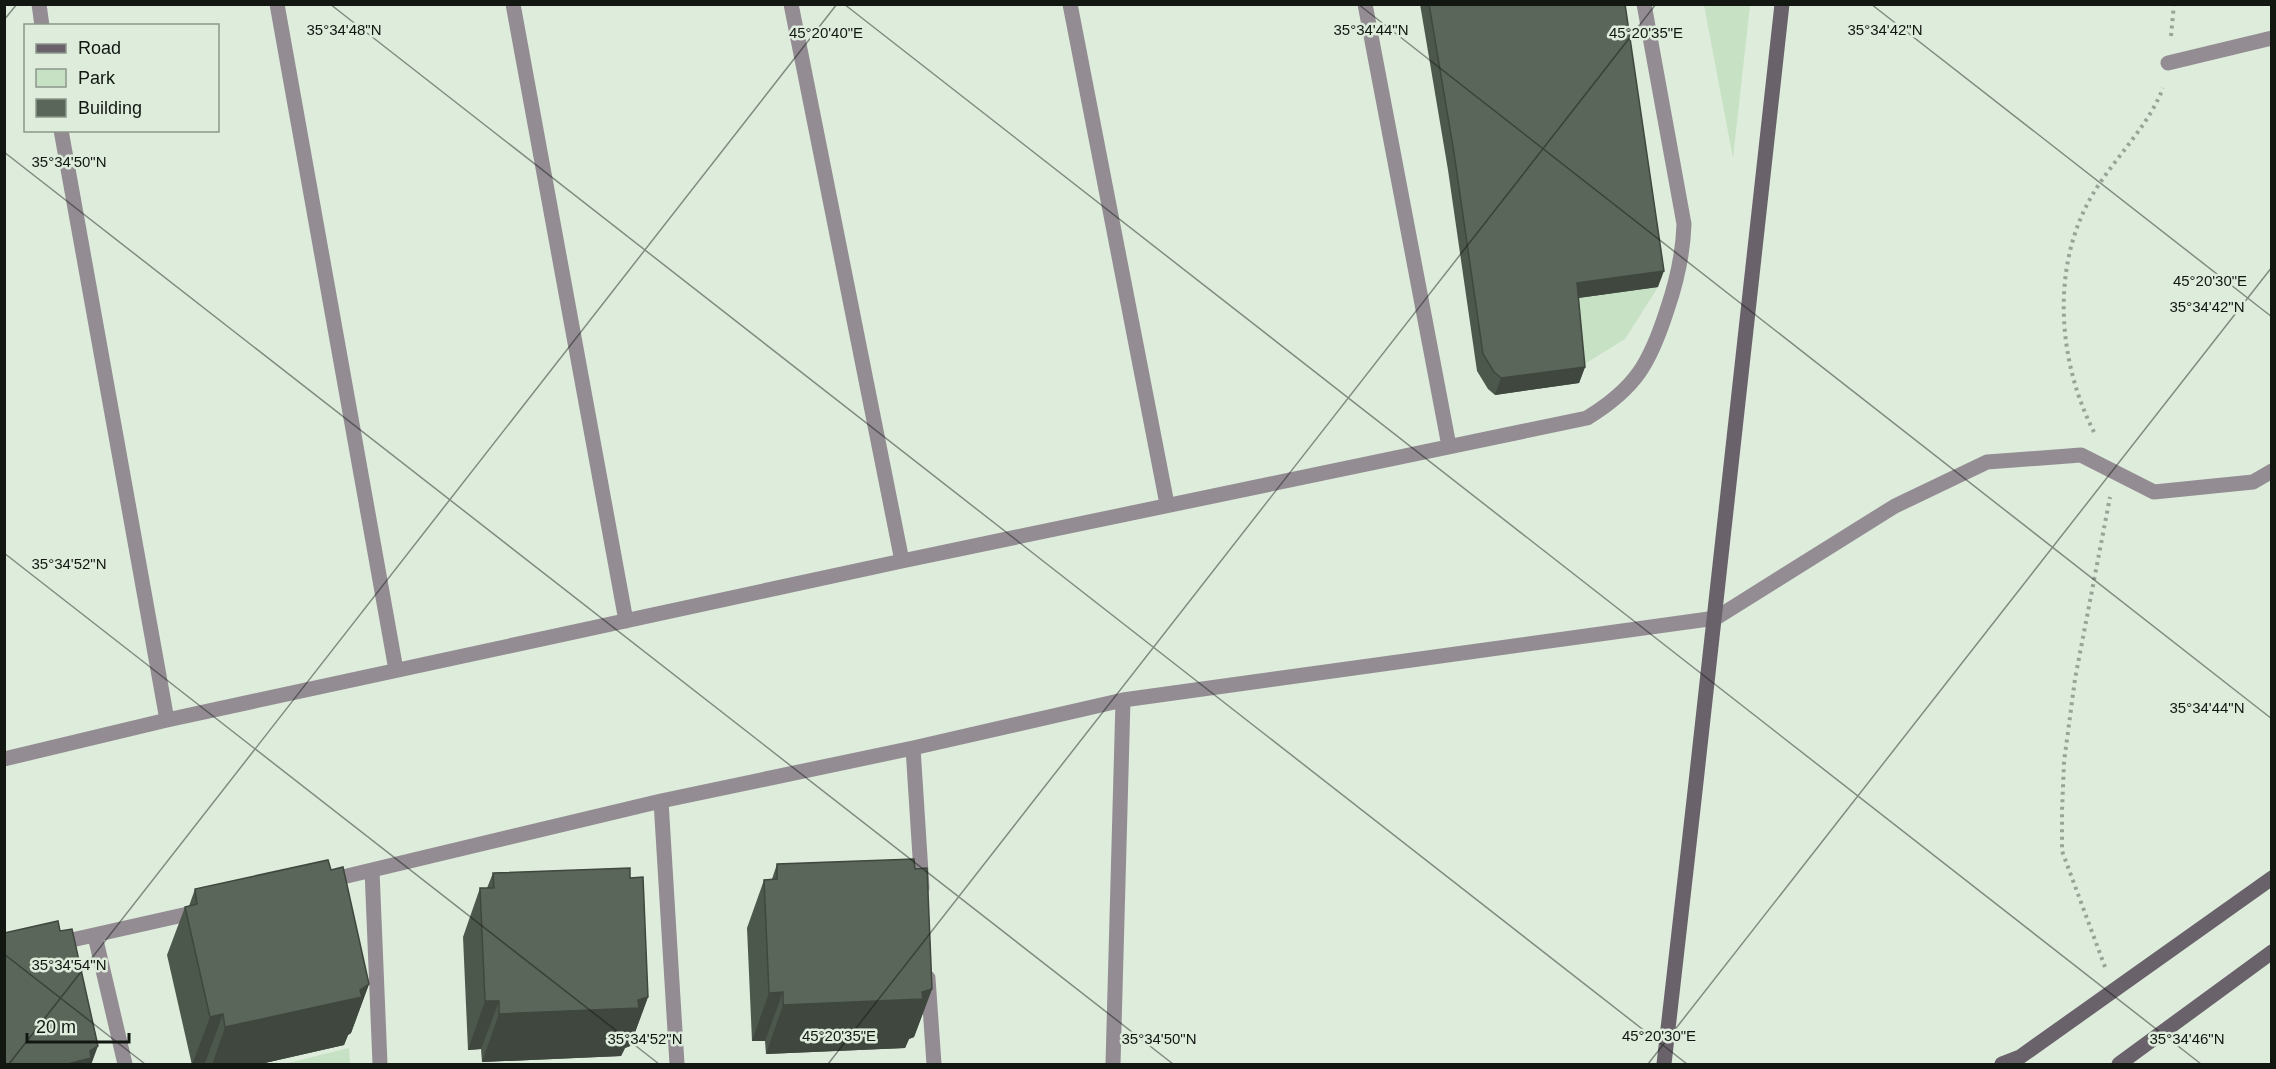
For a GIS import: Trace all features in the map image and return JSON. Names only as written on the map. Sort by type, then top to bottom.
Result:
[{"type":"main road","points":[[1664,1065],[1716,618],[1723,523],[1782,4]]},
{"type":"main road","points":[[2002,1065],[2023,1061],[2271,878]]},
{"type":"main road","points":[[2119,1065],[2271,953]]},
{"type":"street","points":[[39,4],[42,24]]},
{"type":"street","points":[[277,4],[396,670]]},
{"type":"street","points":[[513,4],[626,621]]},
{"type":"street","points":[[791,4],[902,561]]},
{"type":"street","points":[[1070,4],[1167,504]]},
{"type":"street","points":[[1365,4],[1449,446]]},
{"type":"street","points":[[4,759],[167,720],[902,561],[1587,418],[1623,392],[1647,362],[1656,345],[1683,254],[1684,224],[1644,4]]},
{"type":"street","points":[[2168,63],[2271,38]]},
{"type":"street","points":[[61,132],[167,720]]},
{"type":"street","points":[[314,884],[661,801],[913,748],[1123,700],[1716,618],[1895,506],[1987,462],[2081,455],[2154,492],[2253,482],[2271,471]]},
{"type":"street","points":[[1113,1065],[1123,700]]},
{"type":"street","points":[[913,748],[923,900]]},
{"type":"street","points":[[661,801],[677,1065]]},
{"type":"street","points":[[372,870],[380,1065]]},
{"type":"street","points":[[39,948],[210,909]]},
{"type":"street","points":[[95,936],[125,1065]]},
{"type":"street","points":[[927,959],[934,1065]]},
{"type":"green space","points":[[1704,5],[1750,5],[1733,158]]},
{"type":"green space","points":[[1658,287],[1625,339],[1583,365],[1571,299]]},
{"type":"green space","points":[[349,1048],[350,1064],[284,1064]]},
{"type":"building","points":[[1429,4],[1625,4],[1664,271],[1577,283],[1585,367],[1501,378],[1494,372],[1483,354],[1454,153]]},
{"type":"building","points":[[914,859],[915,869],[927,868],[932,989],[922,992],[923,999],[783,1005],[783,992],[769,993],[764,880],[777,879],[777,864]]},
{"type":"building","points":[[328,860],[331,870],[343,867],[369,984],[360,990],[362,997],[225,1027],[223,1014],[210,1017],[185,907],[197,904],[195,889]]},
{"type":"building","points":[[630,868],[630,878],[643,877],[648,997],[638,1000],[639,1008],[499,1014],[499,1001],[485,1001],[480,888],[494,888],[493,873]]},
{"type":"building","points":[[58,921],[60,931],[72,929],[98,1046],[90,1051],[91,1058],[64,1065],[4,1065],[4,933]]}]
